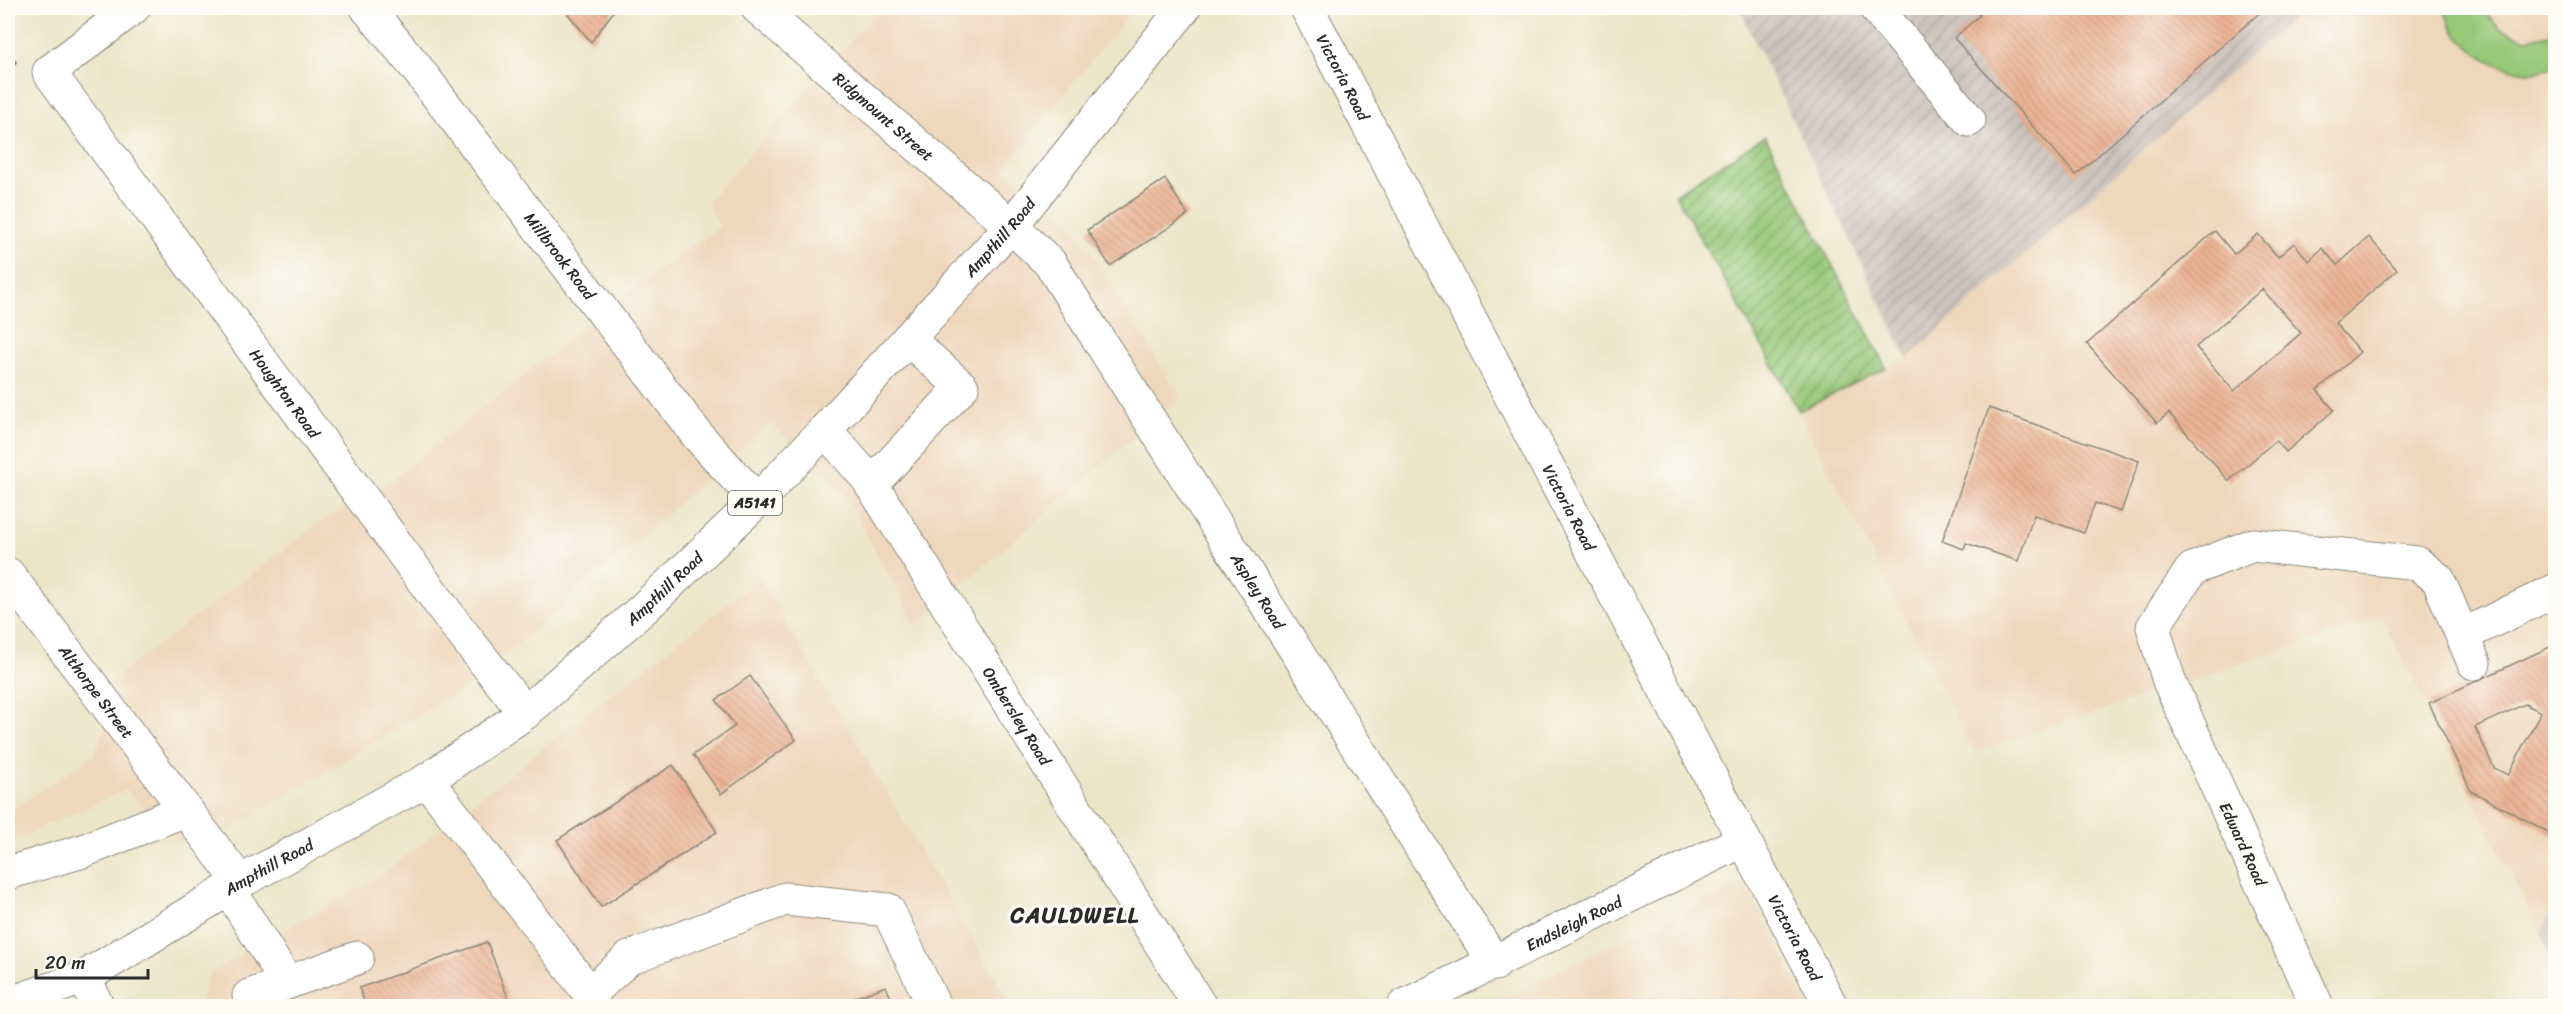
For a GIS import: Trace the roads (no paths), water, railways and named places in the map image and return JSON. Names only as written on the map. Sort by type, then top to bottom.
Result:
[{"type":"street","name":"Houghton Road","points":[[133,8],[49,72],[455,624],[525,713]]},
{"type":"street","name":"Millbrook Road","points":[[367,8],[415,66],[698,435],[757,501]]},
{"type":"street","name":"Ridgmount Street","points":[[758,8],[1011,226]]},
{"type":"street","name":"Ampthill Road","points":[[8,1004],[85,977],[235,885],[427,780],[525,713],[644,608],[757,501],[825,430],[1011,226],[1184,8]]},
{"type":"street","name":"Victoria Road","points":[[1307,8],[1831,1006]]},
{"type":"street","points":[[1876,8],[1969,120]]},
{"type":"street","name":"Aspley Road","points":[[1011,226],[1050,263],[1495,964]]},
{"type":"street","points":[[871,485],[962,387],[908,339]]},
{"type":"street","name":"Ombersley Road","points":[[825,430],[871,485],[1200,1006]]},
{"type":"street","name":"Edward Road","points":[[2317,1006],[2169,681],[2153,627],[2192,569],[2253,545],[2417,563],[2438,579],[2468,649],[2556,590]]},
{"type":"street","name":"Althorpe Street","points":[[8,574],[185,810],[235,885],[287,983]]},
{"type":"street","points":[[427,780],[592,1000],[629,958],[785,899],[888,910],[934,1006]]},
{"type":"street","points":[[8,873],[82,851],[185,810]]},
{"type":"street","name":"Endsleigh Road","points":[[1404,1006],[1495,964],[1744,840]]},
{"type":"street","points":[[249,996],[357,958]]},
{"type":"street","points":[[85,977],[97,1006]]},
{"type":"district","name":"CAULDWELL","points":[[1075,915]]}]
